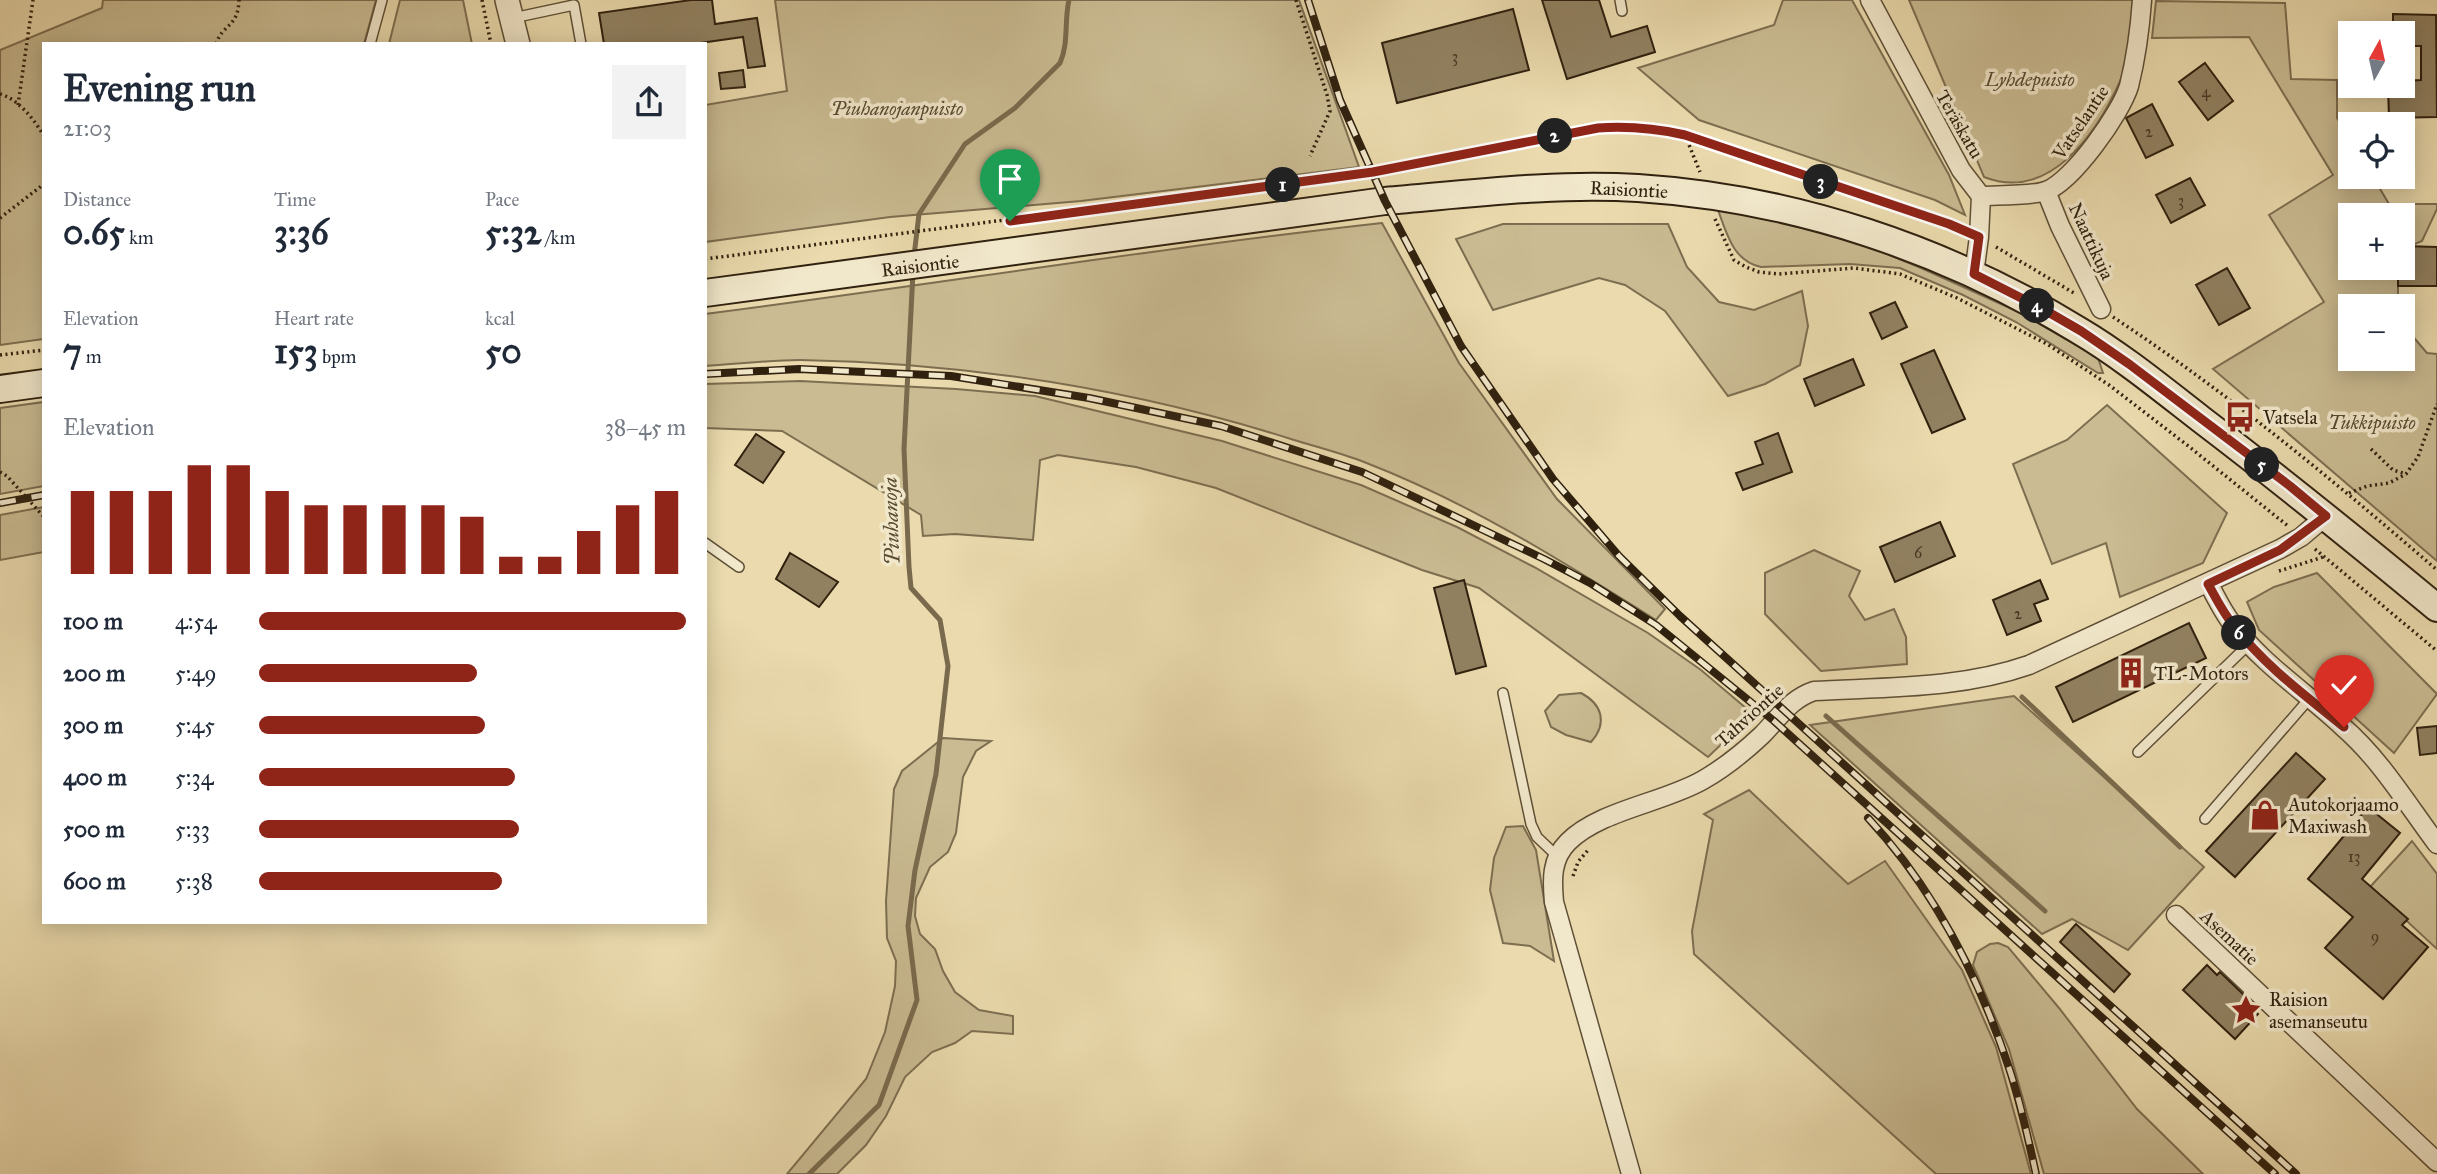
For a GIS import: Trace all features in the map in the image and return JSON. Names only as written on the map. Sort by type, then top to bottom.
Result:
[{"type":"main road","name":"Raisiontie","points":[[707,293],[1385,201],[1541,188],[1588,187],[1681,192],[1760,204],[1805,214],[1908,247],[1974,274],[2043,309],[2120,358],[2290,486],[2437,608]]},
{"type":"main road","points":[[0,389],[42,383]]},
{"type":"street","name":"Teräskatu","points":[[1870,0],[1961,170],[1981,196]]},
{"type":"street","name":"Vatselantie","points":[[2046,191],[2068,176],[2084,159],[2121,104],[2128,87],[2142,0]]},
{"type":"street","points":[[510,9],[518,42]]},
{"type":"street","points":[[1974,274],[1981,196],[2046,191]]},
{"type":"street","name":"Naattikuja","points":[[2046,191],[2101,309]]},
{"type":"street","name":"Tahviontie","points":[[1557,856],[1569,842],[1593,825],[1701,781],[1739,756],[1794,701],[1805,694],[1814,691],[1975,681],[2005,674],[2280,550],[2326,516]]},
{"type":"street","points":[[2208,584],[2223,611],[2249,644],[2344,727],[2368,752],[2392,780],[2437,844]]},
{"type":"street","points":[[1557,856],[1552,885],[1554,902],[1631,1174]]},
{"type":"street","name":"Asematie","points":[[2176,915],[2437,1162]]},
{"type":"lane","points":[[371,42],[382,0]]},
{"type":"lane","points":[[1620,0],[1622,11]]},
{"type":"lane","points":[[510,9],[575,5],[582,42]]},
{"type":"lane","points":[[707,544],[739,567]]},
{"type":"lane","points":[[2138,752],[2249,644]]},
{"type":"lane","points":[[1503,694],[1531,824],[1537,837],[1557,856]]},
{"type":"lane","points":[[2205,819],[2309,699]]},
{"type":"path","points":[[18,105],[33,0]]},
{"type":"path","points":[[217,42],[239,15],[239,0]]},
{"type":"path","points":[[482,0],[491,42]]},
{"type":"path","points":[[1296,0],[1330,111],[1310,156]]},
{"type":"path","points":[[0,94],[18,105],[42,132]]},
{"type":"path","points":[[707,260],[1373,172],[1598,128],[1654,127],[1949,224],[1979,237],[2101,309],[2178,360],[2348,493],[2437,570]]},
{"type":"path","points":[[1685,135],[1700,175]]},
{"type":"path","points":[[0,218],[42,186]]},
{"type":"path","points":[[1714,219],[1734,260],[1759,272],[1779,274],[1854,268],[1882,271],[1919,280],[2046,344],[2109,385],[2177,437],[2437,651]]},
{"type":"path","points":[[0,355],[42,350]]},
{"type":"path","points":[[2348,493],[2367,486],[2389,484],[2406,474],[2418,457],[2437,404]]},
{"type":"path","points":[[2240,417],[2245,411]]},
{"type":"path","points":[[2177,437],[2182,431]]},
{"type":"path","points":[[2371,449],[2393,470],[2406,474]]},
{"type":"path","points":[[0,472],[7,476],[42,515]]},
{"type":"path","points":[[2273,573],[2323,558]]},
{"type":"path","points":[[1572,885],[1578,862],[1590,849]]},
{"type":"green space","points":[[103,0],[376,0],[365,42],[42,42],[42,339],[0,345],[0,50],[102,8]]},
{"type":"green space","points":[[400,0],[463,0],[472,42],[390,42]]},
{"type":"green space","name":"Piuhanojanpuisto","points":[[775,0],[1299,0],[1359,167],[1081,201],[890,217],[707,242],[707,105],[787,91]]},
{"type":"green space","points":[[1783,0],[1852,0],[1949,175],[1965,215],[1935,200],[1699,120],[1638,68],[1774,25]]},
{"type":"green space","name":"Lyhdepuisto","points":[[1909,0],[2135,0],[2131,40],[2121,79],[2099,120],[2069,158],[2030,180],[2008,182],[1984,177]]},
{"type":"green space","name":"Tukkipuisto","points":[[2156,1],[2285,3],[2291,79],[2337,80],[2338,189],[2380,189],[2388,203],[2338,203],[2338,280],[2398,280],[2398,294],[2338,294],[2338,371],[2415,371],[2415,339],[2427,353],[2437,354],[2437,561],[2213,369],[2324,302],[2269,215],[2333,175],[2249,37],[2152,38]]},
{"type":"green space","name":"Tukkipuisto","points":[[2415,204],[2437,204],[2437,209],[2422,241],[2415,244]]},
{"type":"green space","points":[[1718,210],[1819,230],[1921,268],[2021,313],[2098,358],[2103,373],[2098,373],[2016,322],[1963,295],[1900,268],[1850,264],[1761,267],[1751,264],[1737,253],[1732,245]]},
{"type":"green space","points":[[1382,223],[1459,363],[1557,499],[1665,609],[1656,620],[1550,555],[1440,495],[1355,459],[1234,422],[1112,393],[988,373],[863,362],[800,360],[707,366],[707,314]]},
{"type":"green space","points":[[1503,224],[1668,224],[1687,267],[1719,302],[1754,310],[1802,291],[1808,326],[1800,365],[1765,384],[1728,396],[1665,311],[1625,285],[1599,278],[1493,310],[1456,239]]},
{"type":"green space","points":[[800,381],[1035,396],[1222,441],[1361,485],[1457,527],[1534,567],[1648,633],[1701,670],[1753,714],[1708,757],[1479,588],[1422,570],[1216,488],[1136,467],[1058,455],[1040,460],[1033,540],[955,534],[923,536],[921,515],[782,431],[707,428],[707,384]]},
{"type":"green space","points":[[42,402],[42,486],[0,494],[0,408]]},
{"type":"green space","points":[[2107,405],[2227,513],[2203,563],[2120,597],[2106,543],[2052,564],[2013,464],[2067,440]]},
{"type":"green space","points":[[42,507],[42,552],[0,560],[0,515]]},
{"type":"green space","points":[[1814,550],[1860,571],[1849,596],[1865,620],[1894,609],[1906,637],[1907,664],[1821,671],[1765,614],[1765,573]]},
{"type":"green space","points":[[2317,573],[2437,694],[2394,753],[2259,630],[2247,602],[2274,587]]},
{"type":"green space","points":[[1581,693],[1594,703],[1600,715],[1600,728],[1591,742],[1566,735],[1551,727],[1545,711],[1559,695]]},
{"type":"green space","points":[[2014,696],[2204,867],[2128,950],[2072,919],[2042,934],[1810,725]]},
{"type":"green space","points":[[943,738],[991,741],[976,751],[963,777],[956,833],[948,852],[930,867],[916,898],[915,916],[920,934],[935,949],[955,992],[979,1010],[1013,1016],[1013,1034],[972,1031],[955,1043],[932,1052],[905,1077],[886,1116],[866,1145],[837,1174],[787,1174],[866,1079],[885,1032],[895,986],[896,961],[887,938],[886,901],[894,789],[902,771]]},
{"type":"green space","points":[[1749,790],[1848,884],[1885,861],[1962,970],[1996,1047],[2031,1174],[1936,1174],[1694,954],[1692,931],[1713,820],[1704,814]]},
{"type":"green space","points":[[1523,826],[1536,850],[1554,961],[1530,946],[1503,943],[1490,890],[1494,858],[1506,827]]},
{"type":"green space","points":[[2412,841],[2437,874],[2437,949],[2370,887]]},
{"type":"green space","points":[[1998,943],[2008,947],[2137,1109],[2203,1174],[2044,1174],[2009,1049],[1973,965],[1977,952],[1990,944]]},
{"type":"building","points":[[691,0],[712,0],[715,24],[757,18],[765,66],[748,68],[743,37],[707,42],[604,42],[599,13]]},
{"type":"building","points":[[1542,0],[1599,0],[1611,37],[1647,26],[1655,52],[1567,79]]},
{"type":"building","points":[[1513,9],[1529,70],[1397,103],[1382,43]]},
{"type":"building","points":[[2393,14],[2436,15],[2437,117],[2415,117],[2415,112],[2389,112],[2388,98],[2415,98],[2415,80],[2421,80],[2421,46],[2415,46],[2415,21],[2393,21]]},
{"type":"building","points":[[2205,63],[2233,101],[2208,120],[2179,82]]},
{"type":"building","points":[[743,70],[745,87],[721,89],[719,73]]},
{"type":"building","points":[[2152,104],[2173,145],[2146,158],[2126,118]]},
{"type":"building","points":[[2190,178],[2205,205],[2171,223],[2156,195]]},
{"type":"building","points":[[2415,246],[2437,247],[2437,286],[2398,286],[2398,280],[2415,280]]},
{"type":"building","points":[[2227,268],[2250,308],[2219,325],[2196,285]]},
{"type":"building","points":[[1895,302],[1907,327],[1882,339],[1870,313]]},
{"type":"building","points":[[1934,350],[1965,419],[1932,433],[1901,364]]},
{"type":"building","points":[[1853,359],[1864,385],[1815,406],[1804,379]]},
{"type":"building","points":[[1778,433],[1792,472],[1743,490],[1736,473],[1763,464],[1755,442]]},
{"type":"building","points":[[756,434],[784,452],[763,483],[735,465]]},
{"type":"building","points":[[1940,522],[1955,556],[1895,582],[1880,547]]},
{"type":"building","points":[[790,553],[838,582],[819,607],[776,579]]},
{"type":"building","points":[[1464,580],[1486,666],[1456,674],[1434,588]]},
{"type":"building","points":[[2040,580],[2048,599],[2034,604],[2041,621],[2007,635],[1993,600]]},
{"type":"building","name":"TL-Motors","points":[[2189,623],[2206,658],[2073,722],[2056,687]]},
{"type":"building","points":[[2437,726],[2437,753],[2420,755],[2417,728]]},
{"type":"building","name":"Autokorjaamo Maxiwash","points":[[2296,753],[2325,779],[2235,877],[2206,851]]},
{"type":"building","points":[[2368,807],[2400,833],[2362,879],[2408,919],[2402,925],[2428,947],[2383,999],[2325,948],[2353,917],[2308,879]]},
{"type":"building","points":[[2076,924],[2130,974],[2114,992],[2060,942]]},
{"type":"building","points":[[2207,965],[2217,975],[2220,972],[2245,996],[2243,999],[2258,1014],[2235,1039],[2183,990]]},
{"type":"waterway","name":"Piuhanoja","points":[[914,256],[919,214],[965,144],[1015,108],[1060,63],[1069,0]]},
{"type":"waterway","name":"Piuhanoja","points":[[809,1174],[879,1105],[917,1000],[908,926],[915,870],[936,774],[948,666],[940,620],[911,588],[909,567],[904,449],[913,272]]},
{"type":"waterway","points":[[2022,697],[2180,847]]},
{"type":"waterway","points":[[1826,716],[2045,911]]},
{"type":"railway","points":[[1308,0],[1340,100],[1385,201],[1461,346],[1553,479],[1619,556],[1680,616],[2296,1174]]},
{"type":"railway","points":[[707,374],[799,369],[951,376],[1089,398],[1221,426],[1362,472],[1544,559],[1590,583],[1656,625],[1774,721],[2275,1174]]},
{"type":"railway","points":[[0,503],[42,495]]},
{"type":"railway","points":[[1868,818],[1913,873],[1968,966],[2008,1065],[2036,1174]]},
{"type":"place","name":"Vatsela","points":[[2240,417]]},
{"type":"place","name":"TL-Motors","points":[[2131,673]]},
{"type":"place","name":"Autokorjaamo Maxiwash","points":[[2265,815]]},
{"type":"place","name":"Raision asemanseutu","points":[[2246,1010]]},
{"type":"route","points":[[1010,221],[1373,172],[1598,128],[1630,126],[1654,127],[1685,135],[1949,224],[1979,237],[1974,274],[2081,331],[2129,364],[2326,516],[2280,550],[2208,584],[2223,611],[2249,644],[2344,727]]}]
